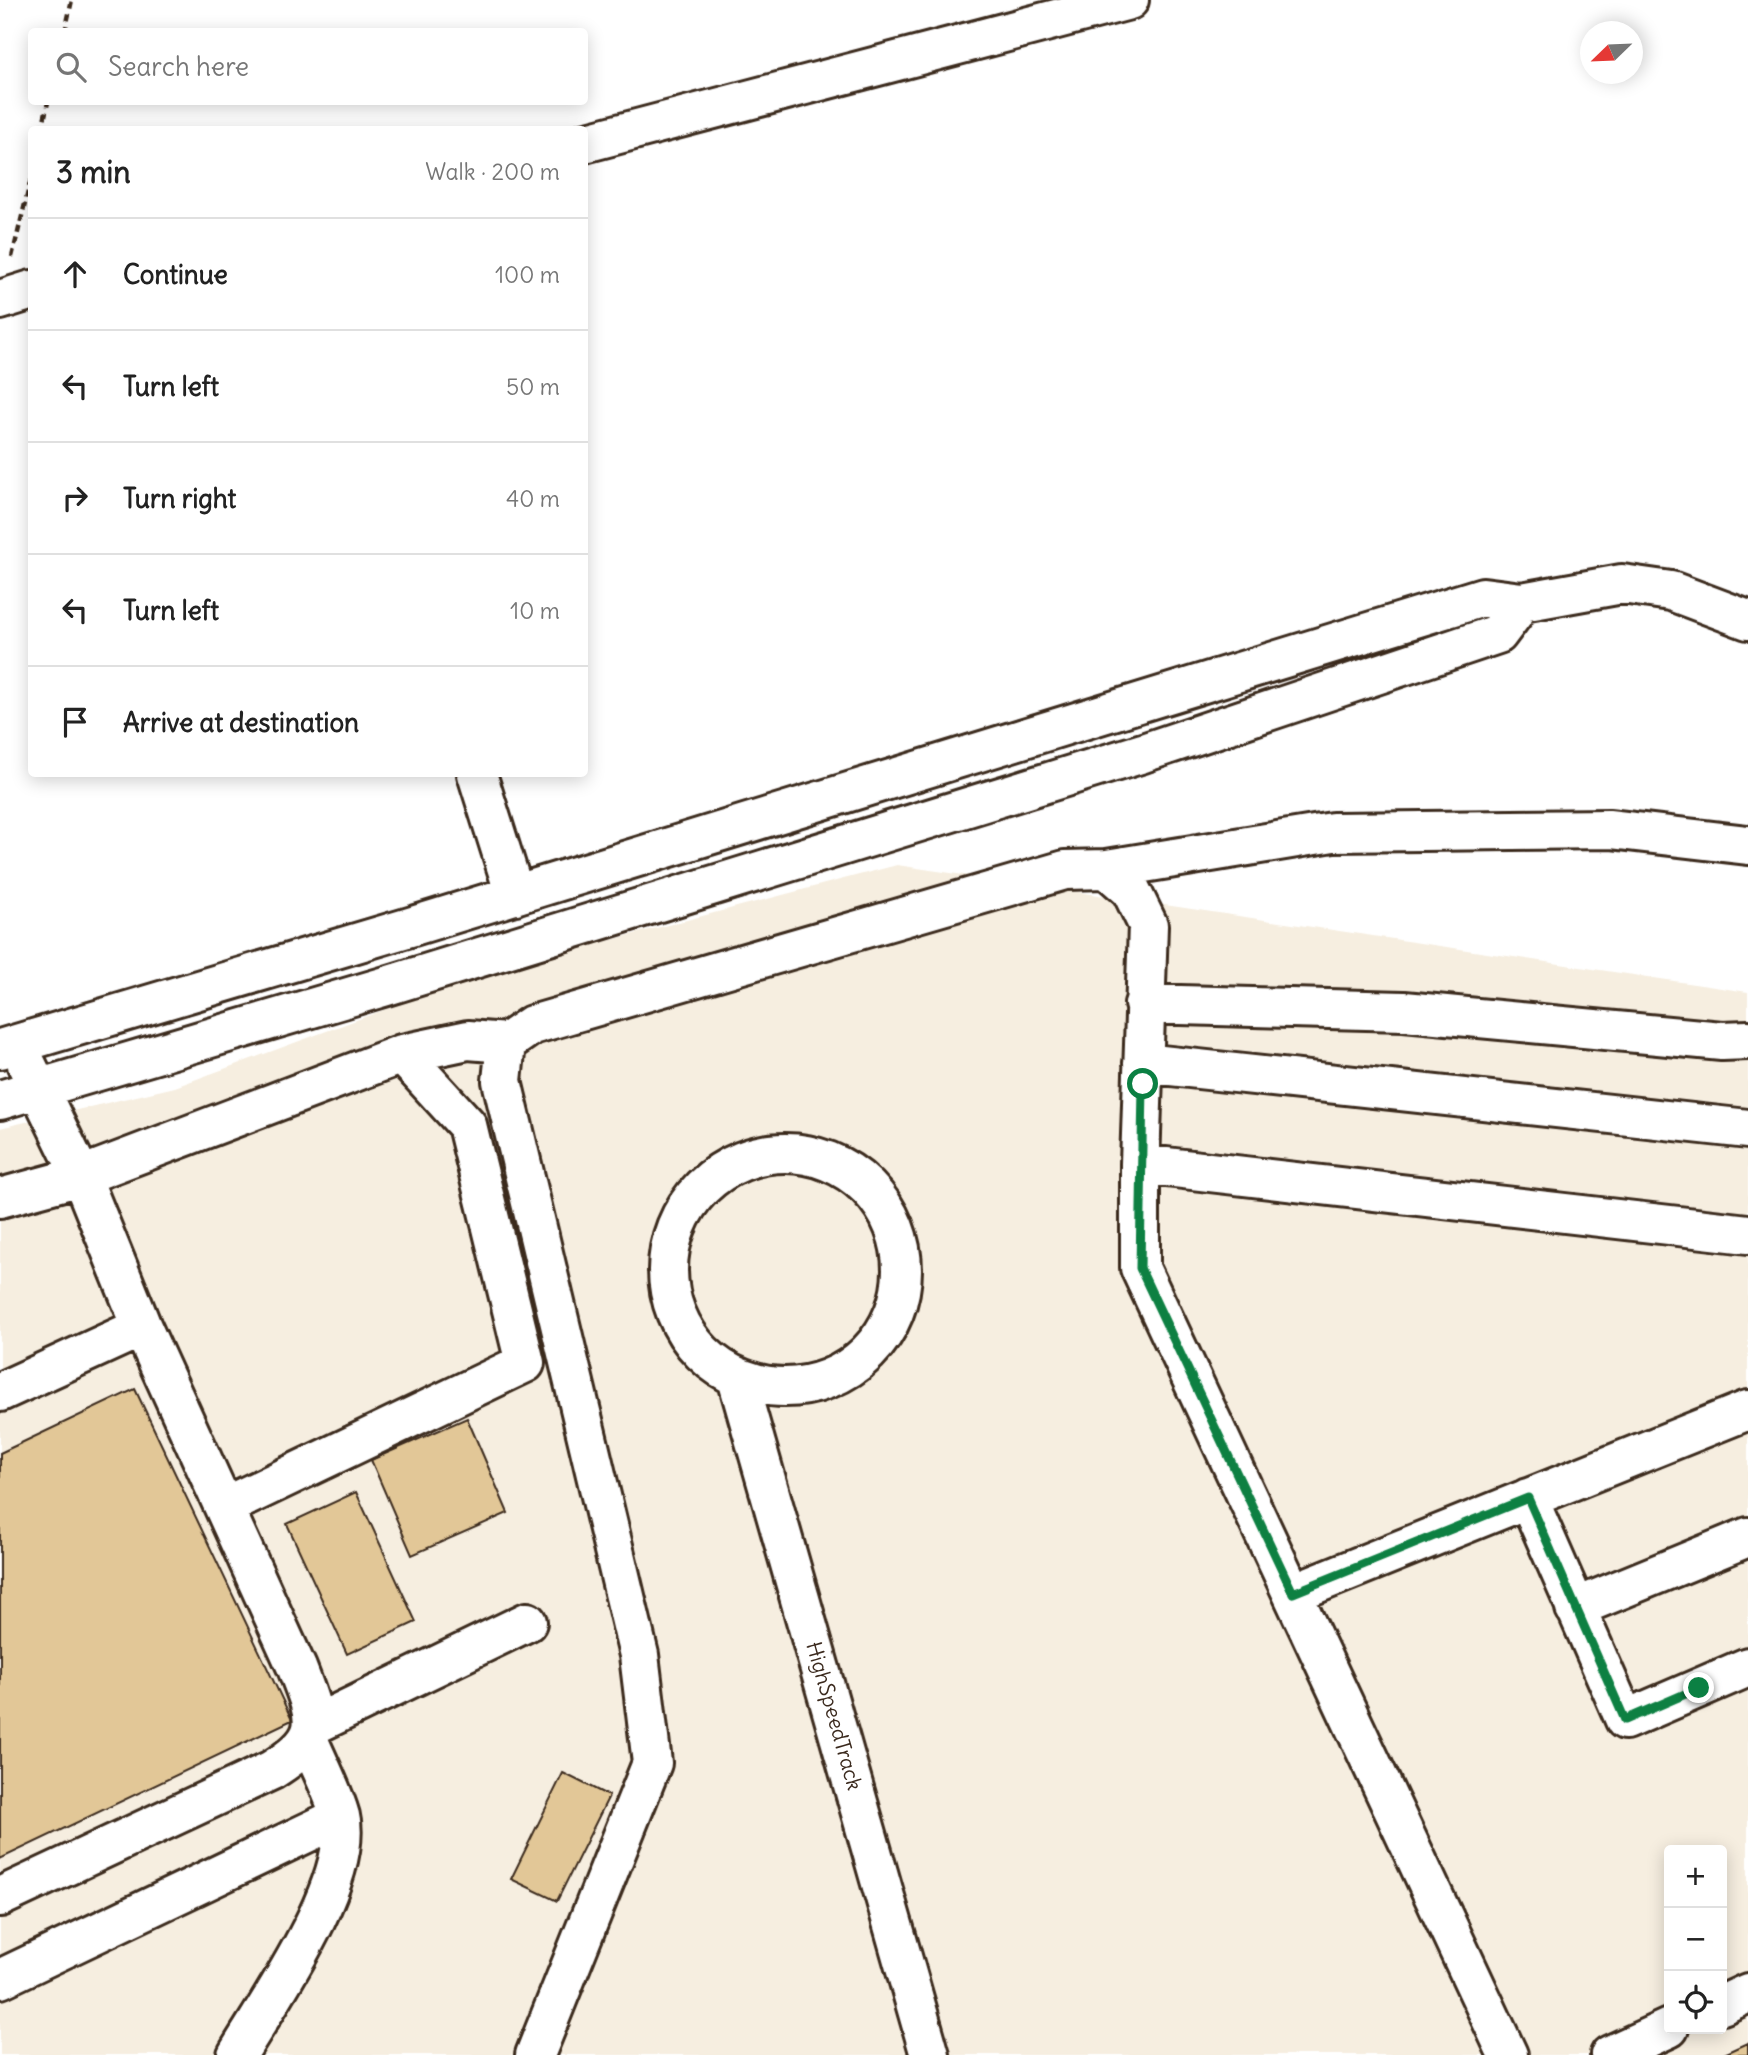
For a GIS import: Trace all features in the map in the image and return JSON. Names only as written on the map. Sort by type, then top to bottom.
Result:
[{"type":"street","points":[[588,142],[1129,0]]},
{"type":"street","points":[[237,2055],[330,1890],[341,1848],[340,1817],[311,1733],[311,1703],[297,1668],[142,1326],[81,1176],[36,1089],[9,1046],[515,895],[1483,597],[1522,603],[1622,584],[1671,591],[1748,620]]},
{"type":"street","points":[[0,1100],[584,925],[1143,753],[1498,634],[1522,603]]},
{"type":"street","points":[[478,777],[515,895]]},
{"type":"street","points":[[0,1198],[81,1176],[402,1054],[468,1040],[506,1043],[532,1025],[1065,870],[1107,869],[1334,832],[1610,829],[1748,845]]},
{"type":"street","points":[[1107,869],[1130,890],[1148,925],[1140,1164],[1140,1268],[1508,2055]]},
{"type":"street","points":[[569,878],[584,925]]},
{"type":"street","points":[[1144,1004],[1404,1011],[1722,1041],[1748,1040]]},
{"type":"street","points":[[506,1043],[502,1081],[639,1655],[652,1763],[535,2055]]},
{"type":"street","points":[[224,1507],[525,1363],[467,1125],[402,1054]]},
{"type":"street","points":[[1143,1063],[1748,1129]]},
{"type":"street","points":[[765,1154],[805,1154],[843,1168],[874,1194],[895,1229],[902,1269],[896,1309],[877,1345],[847,1371],[809,1386],[772,1387],[737,1378],[706,1357],[683,1328],[670,1294],[669,1258],[678,1222],[698,1191],[726,1168],[765,1154]]},
{"type":"street","points":[[1140,1164],[1748,1234]]},
{"type":"street","points":[[0,1392],[142,1326]]},
{"type":"street","name":"HighSpeedTrack","points":[[737,1378],[930,2055]]},
{"type":"street","points":[[1293,1593],[1748,1410]]},
{"type":"street","points":[[1528,1498],[1625,1720],[1748,1667]]},
{"type":"street","points":[[1575,1608],[1748,1537]]},
{"type":"street","points":[[0,1897],[272,1770],[299,1754],[311,1733],[527,1622]]},
{"type":"street","points":[[0,1979],[340,1817]]},
{"type":"street","points":[[1727,2002],[1748,1993]]},
{"type":"street","points":[[1610,2055],[1664,2030]]},
{"type":"path","points":[[66,28],[72,0]]},
{"type":"path","points":[[43,126],[47,105]]},
{"type":"path","points":[[11,296],[28,198]]},
{"type":"shaded area","points":[[897,865],[1748,992],[1748,2055],[0,2055],[0,1128],[175,1087],[481,974]]},
{"type":"building","points":[[135,1389],[292,1720],[0,1859],[0,1453]]},
{"type":"building","points":[[467,1418],[508,1513],[412,1555],[371,1460]]},
{"type":"building","points":[[356,1492],[416,1622],[347,1654],[287,1524]]},
{"type":"building","points":[[563,1773],[609,1796],[557,1901],[511,1879]]},
{"type":"building","points":[[1748,2043],[1748,2055],[1722,2055]]},
{"type":"route","points":[[1143,1084],[1140,1268],[1293,1593],[1528,1498],[1625,1720],[1699,1688]]}]
